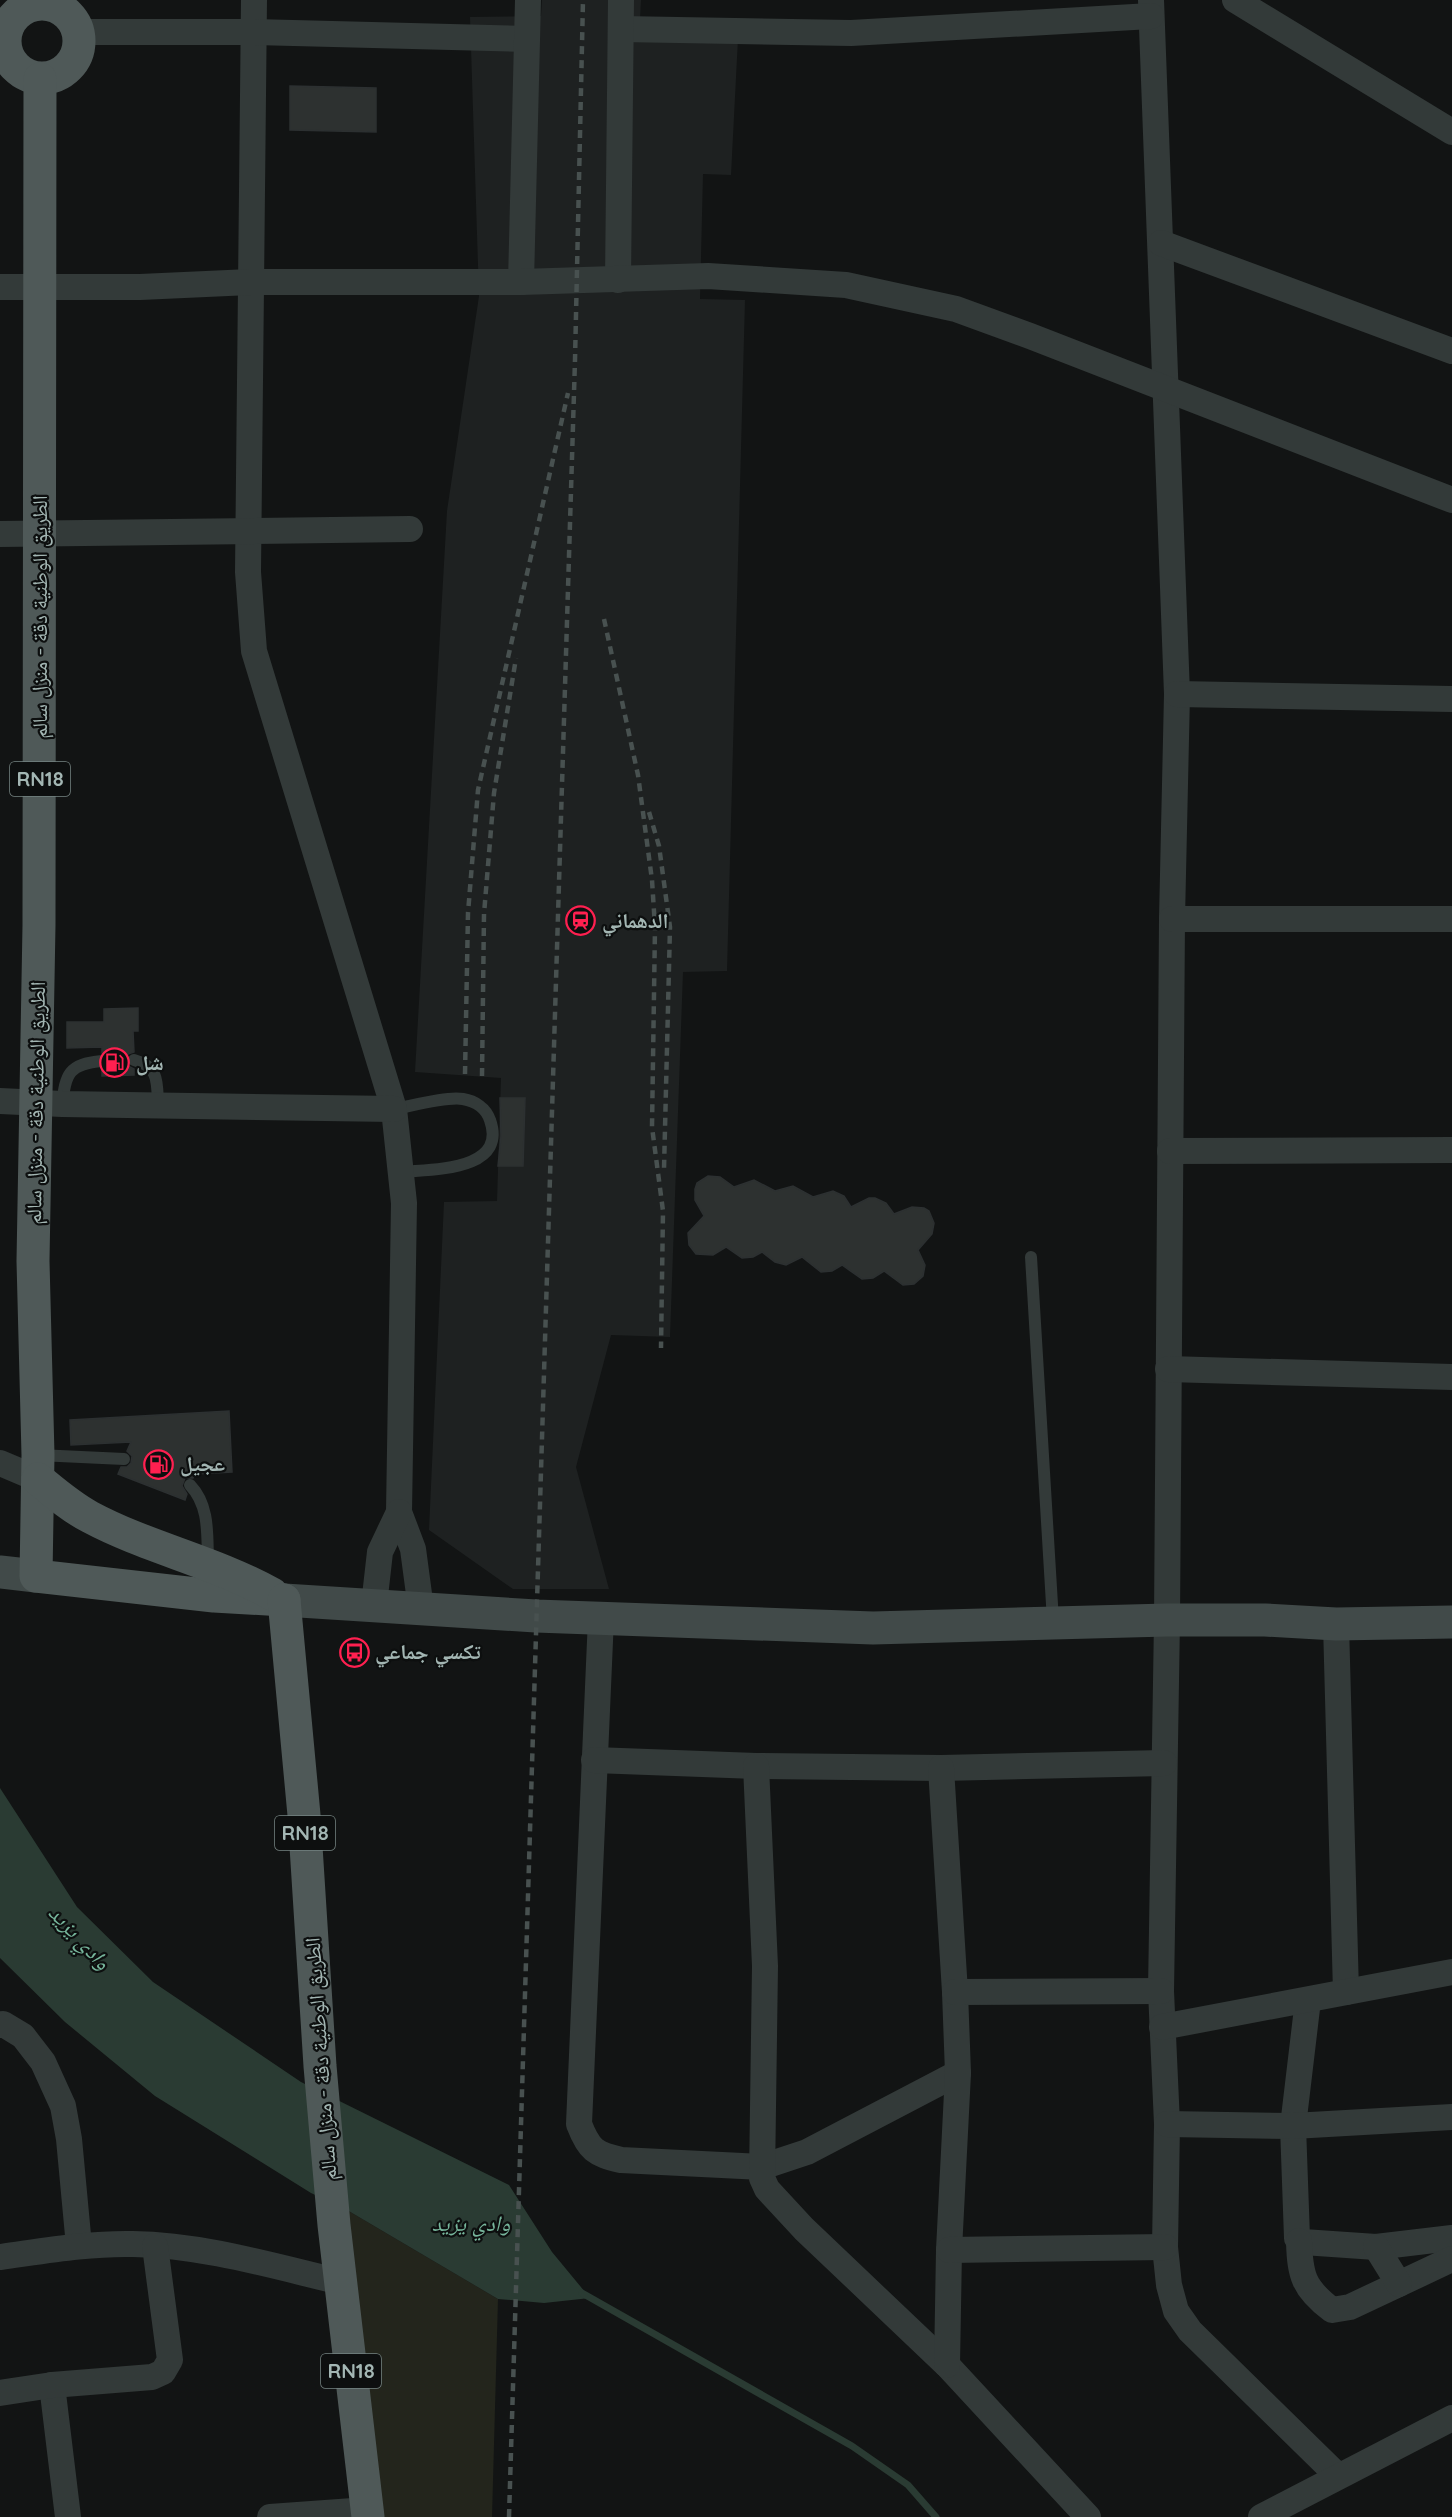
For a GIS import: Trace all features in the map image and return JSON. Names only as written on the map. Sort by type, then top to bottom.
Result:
[{"type":"main road","points":[[45,2],[67,12],[79,32],[80,44],[71,65],[52,78],[40,79],[27,75],[15,67],[2,42],[16,14],[25,8],[45,2]]},
{"type":"main road","name":"الطريق الوطنية دقة - منزل سالم","points":[[36,1576],[38,1467],[33,1261],[49,1103],[39,925],[40,79]]},
{"type":"main road","points":[[38,1467],[66,1502],[89,1517],[141,1540],[208,1563],[284,1600]]},
{"type":"main road","points":[[0,1572],[214,1596],[600,1618],[873,1628],[1053,1625],[1167,1620],[1265,1620],[1336,1624],[1452,1622]]},
{"type":"main road","name":"الطريق الوطنية دقة - منزل سالم","points":[[284,1600],[304,1815],[320,2066],[334,2225],[368,2513]]},
{"type":"street","points":[[254,0],[248,572],[254,651],[394,1109],[403,1172],[404,1203],[399,1512],[413,1549],[421,1608]]},
{"type":"street","points":[[521,282],[528,0]]},
{"type":"street","points":[[618,280],[621,0]]},
{"type":"street","points":[[1235,0],[1452,132]]},
{"type":"street","points":[[621,29],[851,33],[1151,8],[1177,694],[1172,919],[1167,1620],[1161,1991],[1167,2124],[1166,2247],[1169,2285],[1176,2312],[1190,2331],[1338,2476]]},
{"type":"street","points":[[79,32],[254,32],[527,39]]},
{"type":"street","points":[[1161,243],[1452,351]]},
{"type":"street","points":[[0,287],[140,287],[250,282],[521,282],[708,276],[797,280],[856,287],[956,309],[1451,497]]},
{"type":"street","points":[[0,534],[410,529]]},
{"type":"street","points":[[1177,694],[1452,699]]},
{"type":"street","points":[[1172,919],[1452,919]]},
{"type":"street","points":[[0,1101],[394,1109]]},
{"type":"street","points":[[1170,1151],[1452,1150]]},
{"type":"street","points":[[1168,1369],[1452,1377]]},
{"type":"street","points":[[0,1463],[38,1467]]},
{"type":"street","points":[[374,1605],[380,1552],[399,1512]]},
{"type":"street","points":[[600,1618],[579,2124],[587,2143],[600,2155],[621,2160],[762,2167],[807,2152],[958,2073]]},
{"type":"street","points":[[1336,1624],[1346,1992]]},
{"type":"street","points":[[594,1760],[756,1766],[941,1768],[1164,1763]]},
{"type":"street","points":[[756,1766],[765,1966],[762,2178],[767,2189],[783,2206],[947,2365],[1088,2517]]},
{"type":"street","points":[[941,1768],[958,2073],[949,2250],[947,2365]]},
{"type":"street","points":[[1162,2027],[1346,1992],[1452,1977]]},
{"type":"street","points":[[955,1992],[1161,1991]]},
{"type":"street","points":[[1308,2000],[1293,2126],[1295,2235],[1299,2241],[1300,2272],[1321,2302],[1332,2310],[1350,2307],[1452,2259]]},
{"type":"street","points":[[0,2025],[3,2024],[23,2036],[43,2062],[63,2106],[69,2139],[79,2246]]},
{"type":"street","points":[[1167,2124],[1293,2126],[1452,2117]]},
{"type":"street","points":[[1299,2241],[1376,2247],[1452,2238]]},
{"type":"street","points":[[0,2257],[79,2246],[134,2244],[190,2249],[341,2282]]},
{"type":"street","points":[[0,2392],[52,2385],[152,2377],[163,2372],[170,2360],[155,2246]]},
{"type":"street","points":[[949,2250],[1166,2247]]},
{"type":"street","points":[[1376,2247],[1399,2284]]},
{"type":"street","points":[[52,2385],[68,2517]]},
{"type":"street","points":[[1261,2517],[1452,2418]]},
{"type":"street","points":[[270,2517],[368,2513]]},
{"type":"lane","points":[[134,1060],[147,1064],[154,1073],[158,1104]]},
{"type":"lane","points":[[49,1103],[72,1070],[86,1062],[102,1061]]},
{"type":"lane","points":[[394,1109],[460,1098],[484,1109],[490,1120],[492,1133],[490,1146],[482,1157],[470,1164],[403,1172]]},
{"type":"lane","points":[[1031,1257],[1053,1625]]},
{"type":"lane","points":[[38,1467],[124,1459]]},
{"type":"lane","points":[[190,1485],[198,1493],[205,1513],[208,1563],[214,1596]]},
{"type":"shaded area","points":[[542,0],[641,0],[640,19],[739,19],[731,175],[703,174],[700,299],[745,300],[727,971],[683,972],[670,1337],[611,1335],[576,1467],[609,1589],[513,1589],[429,1530],[444,1202],[497,1201],[501,1078],[415,1072],[447,511],[479,296],[470,17],[541,16]]},
{"type":"shaded area","points":[[347,2210],[498,2299],[492,2517],[383,2517]]},
{"type":"water","name":"وادي يزيد","points":[[0,1788],[77,1907],[153,1982],[301,2082],[509,2185],[552,2252],[590,2298],[544,2303],[498,2299],[347,2210],[311,2193],[155,2096],[65,2022],[0,1958]]},
{"type":"building","points":[[290,86],[376,88],[376,132],[290,130]]},
{"type":"building","points":[[138,1008],[138,1031],[133,1031],[134,1052],[128,1054],[126,1061],[128,1066],[134,1069],[134,1075],[102,1076],[102,1069],[107,1067],[110,1061],[108,1056],[102,1053],[102,1047],[67,1048],[67,1022],[104,1022],[104,1009]]},
{"type":"building","points":[[500,1098],[525,1098],[523,1166],[498,1166],[501,1136]]},
{"type":"building","points":[[708,1176],[720,1177],[734,1187],[754,1180],[775,1191],[793,1186],[813,1197],[833,1191],[844,1196],[851,1207],[869,1198],[875,1198],[886,1203],[894,1214],[912,1207],[924,1208],[929,1211],[934,1223],[932,1234],[918,1250],[925,1265],[923,1276],[914,1284],[903,1285],[884,1271],[873,1278],[862,1279],[842,1265],[832,1271],[821,1272],[802,1257],[786,1265],[775,1262],[762,1252],[753,1257],[742,1258],[726,1247],[713,1255],[696,1254],[689,1245],[688,1233],[704,1216],[695,1200],[695,1189],[697,1183]]},
{"type":"building","points":[[229,1411],[232,1472],[195,1474],[193,1478],[185,1478],[182,1486],[187,1494],[185,1500],[118,1474],[121,1467],[127,1467],[131,1463],[132,1456],[127,1451],[131,1442],[71,1445],[70,1420]]},
{"type":"waterway","name":"وادي يزيد","points":[[582,2293],[852,2446],[908,2485],[936,2517]]},
{"type":"railway","points":[[509,2517],[575,360],[583,0]]},
{"type":"railway","points":[[465,1074],[468,913],[478,790],[568,393]]},
{"type":"railway","points":[[604,619],[638,775],[652,880],[655,927],[652,1127],[663,1211],[661,1348]]},
{"type":"railway","points":[[482,1076],[484,914],[494,793],[516,658]]},
{"type":"railway","points":[[649,812],[659,846],[670,927],[664,1169]]},
{"type":"place","name":"الدهماني","points":[[581,921]]},
{"type":"place","name":"شل","points":[[115,1063]]},
{"type":"place","name":"عجيل","points":[[159,1464]]},
{"type":"place","name":"تكسي جماعي","points":[[354,1652]]}]
